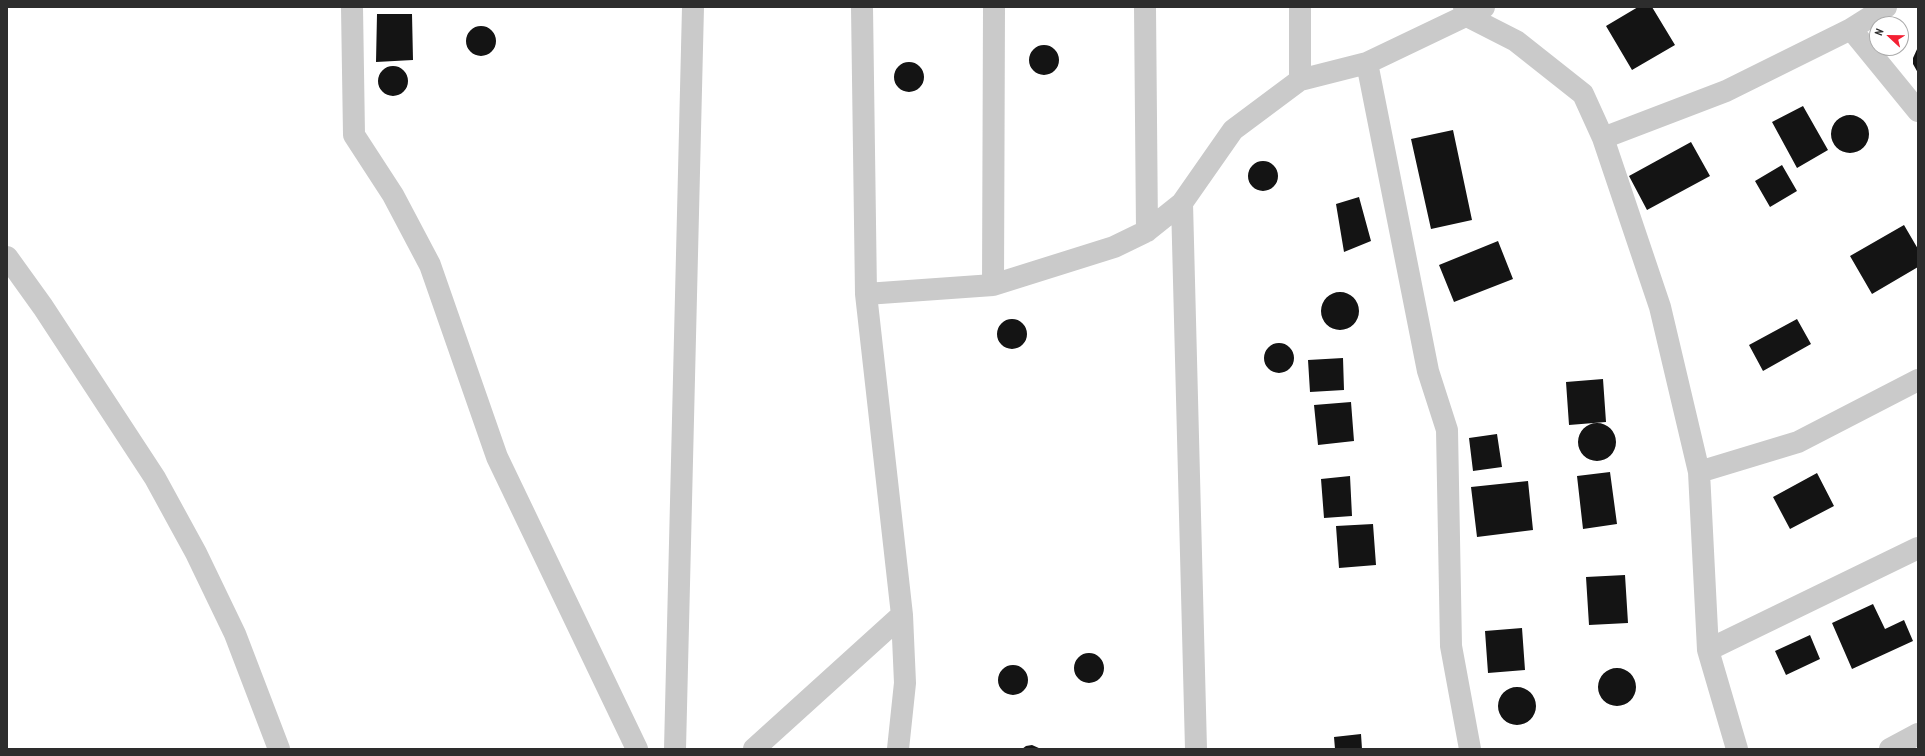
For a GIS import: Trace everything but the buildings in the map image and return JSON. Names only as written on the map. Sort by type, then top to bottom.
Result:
[{"type":"street","points":[[352,7],[354,135],[393,195],[430,265],[497,456],[637,749]]},
{"type":"street","points":[[675,749],[693,7]]},
{"type":"street","points":[[862,7],[866,294],[902,615],[905,683],[898,749]]},
{"type":"street","points":[[993,285],[994,7]]},
{"type":"street","points":[[1145,7],[1147,231]]},
{"type":"street","points":[[1300,7],[1300,80]]},
{"type":"street","points":[[1603,138],[1726,91],[1852,29],[1886,7]]},
{"type":"street","points":[[866,294],[993,285],[1114,246],[1147,231],[1182,203],[1233,130],[1300,80],[1367,63],[1471,10],[1516,41],[1583,94],[1603,138],[1660,307],[1699,472],[1708,650],[1737,749]]},
{"type":"street","points":[[1852,29],[1918,111]]},
{"type":"street","points":[[1367,63],[1428,371],[1447,430],[1451,646],[1470,749]]},
{"type":"street","points":[[1182,203],[1196,749]]},
{"type":"street","points":[[7,256],[59,332],[154,478],[196,553],[235,634],[279,749]]},
{"type":"street","points":[[1699,472],[1798,442],[1918,380]]},
{"type":"street","points":[[1708,650],[1918,548]]},
{"type":"street","points":[[754,749],[902,615]]},
{"type":"street","points":[[1890,749],[1918,734]]}]
